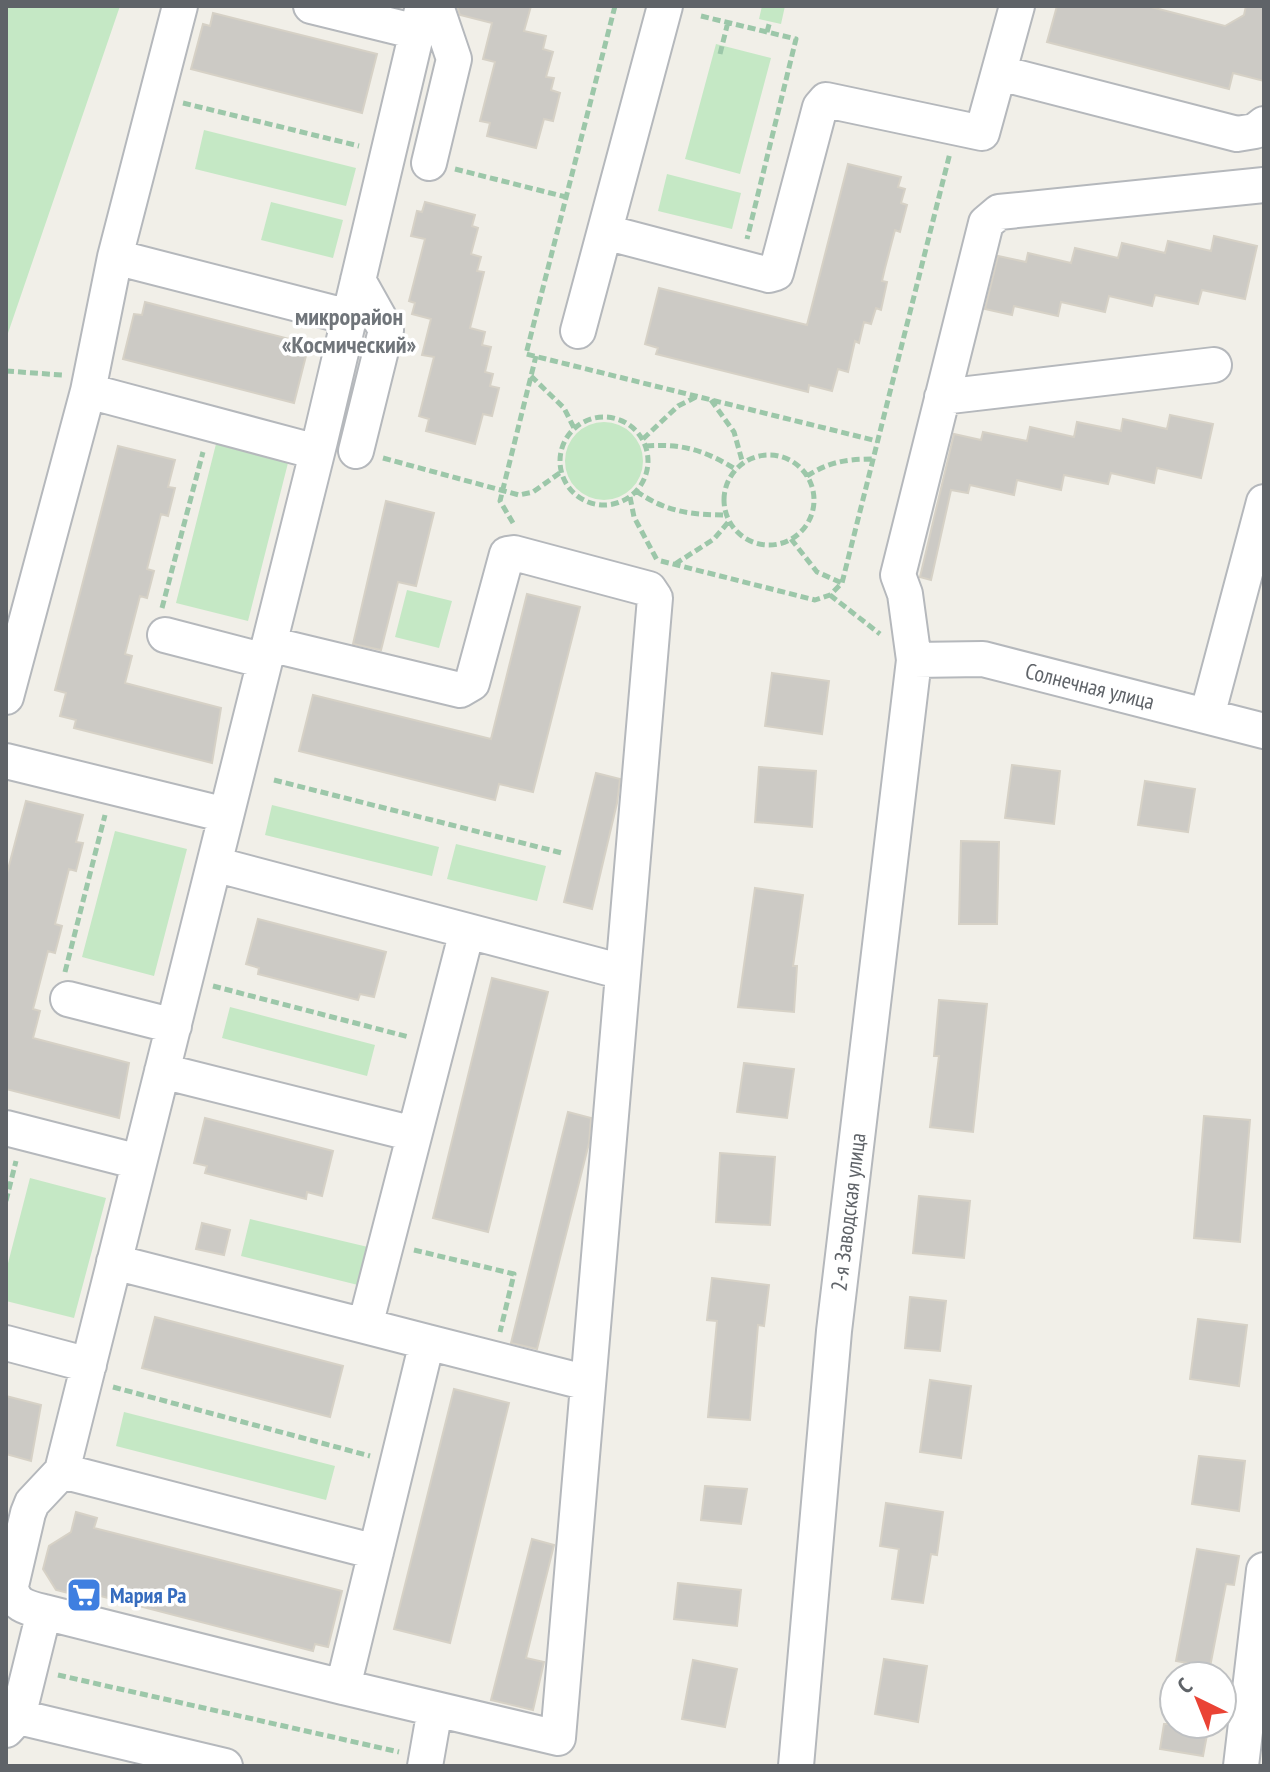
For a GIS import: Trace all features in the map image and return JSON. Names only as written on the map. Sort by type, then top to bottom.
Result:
[{"type":"street","points":[[6,697],[90,384],[115,257],[180,6]]},
{"type":"street","points":[[311,6],[425,15]]},
{"type":"street","points":[[578,331],[665,6]]},
{"type":"street","points":[[605,232],[769,275],[779,268],[820,107],[826,100],[976,134],[986,129],[1017,6]]},
{"type":"street","points":[[425,15],[454,59],[429,163]]},
{"type":"street","points":[[165,635],[267,653],[460,690],[472,683],[507,554],[514,553],[653,593],[558,1738],[25,1608],[12,1595],[14,1533],[32,1503],[62,1471],[267,653],[425,15]]},
{"type":"street","points":[[1000,73],[1237,134],[1255,131],[1264,124]]},
{"type":"street","name":"2-я Заводская улица","points":[[796,1766],[834,1331],[914,660],[905,594],[898,575],[990,216],[999,212],[1264,185]]},
{"type":"street","points":[[115,257],[349,317]]},
{"type":"street","points":[[356,451],[386,330],[358,280]]},
{"type":"street","points":[[942,397],[1214,365]]},
{"type":"street","points":[[90,384],[211,424],[317,452]]},
{"type":"street","points":[[1207,716],[1252,595],[1264,502]]},
{"type":"street","name":"Солнечная улица","points":[[914,660],[983,659],[1264,731]]},
{"type":"street","points":[[6,761],[226,815]]},
{"type":"street","points":[[214,864],[623,972]]},
{"type":"street","points":[[365,1326],[467,931]]},
{"type":"street","points":[[68,999],[174,1026]]},
{"type":"street","points":[[162,1071],[414,1134]]},
{"type":"street","points":[[15,1131],[139,1162]]},
{"type":"street","points":[[114,1262],[588,1383]]},
{"type":"street","points":[[343,1687],[427,1342]]},
{"type":"street","points":[[6,1343],[87,1372]]},
{"type":"street","points":[[62,1471],[376,1552]]},
{"type":"street","points":[[1241,1766],[1264,1570]]},
{"type":"street","points":[[44,1612],[30,1669],[10,1720],[225,1766]]},
{"type":"street","points":[[426,1762],[435,1709]]},
{"type":"path","points":[[615,6],[526,354],[877,441]]},
{"type":"path","points":[[701,16],[796,39],[740,267]]},
{"type":"path","points":[[767,32],[770,21]]},
{"type":"path","points":[[720,54],[728,22]]},
{"type":"path","points":[[643,557],[815,600],[830,595],[842,583],[956,129]]},
{"type":"path","points":[[515,525],[505,514],[500,501],[536,356]]},
{"type":"path","points":[[6,371],[90,384]]},
{"type":"path","points":[[531,376],[564,408],[574,428]]},
{"type":"path","points":[[643,439],[678,406],[698,396]]},
{"type":"path","points":[[710,400],[734,432],[743,464]]},
{"type":"path","points":[[590,418],[617,418],[630,424],[643,439],[647,474],[630,497],[619,503],[591,504],[568,488],[561,472],[561,447],[574,428],[590,418]]},
{"type":"path","points":[[165,635],[157,626],[211,424]]},
{"type":"path","points":[[646,446],[675,444],[707,451],[737,470]]},
{"type":"path","points":[[356,451],[519,495],[533,492],[561,472]]},
{"type":"path","points":[[636,491],[658,506],[689,515],[728,517],[744,537],[770,545],[791,539],[806,526],[814,500],[807,476],[795,463],[783,457],[755,457],[743,464],[727,487],[728,517],[714,539],[674,565]]},
{"type":"path","points":[[807,476],[836,461],[873,459]]},
{"type":"path","points":[[630,497],[634,517],[657,560]]},
{"type":"path","points":[[791,539],[817,572],[842,583]]},
{"type":"path","points":[[830,595],[914,660]]},
{"type":"path","points":[[274,780],[562,853]]},
{"type":"path","points":[[68,999],[61,986],[112,787]]},
{"type":"path","points":[[185,979],[438,1044]]},
{"type":"path","points":[[6,1201],[15,1131]]},
{"type":"path","points":[[386,1243],[514,1274],[493,1359]]},
{"type":"path","points":[[87,1372],[398,1464]]},
{"type":"path","points":[[30,1669],[426,1762]]},
{"type":"green space","points":[[6,6],[120,6],[6,339]]},
{"type":"green space","points":[[762,6],[785,6],[781,24],[759,19]]},
{"type":"green space","points":[[716,44],[771,58],[740,174],[685,159]]},
{"type":"green space","points":[[204,130],[356,168],[346,206],[195,169]]},
{"type":"green space","points":[[667,174],[741,193],[732,229],[658,211]]},
{"type":"green space","points":[[271,202],[343,220],[333,258],[261,240]]},
{"type":"green space","points":[[604,422],[619,425],[631,434],[640,446],[643,461],[640,476],[631,488],[619,497],[604,500],[589,497],[577,488],[568,476],[565,461],[568,446],[577,434],[589,425]]},
{"type":"green space","points":[[217,440],[289,459],[248,621],[176,603]]},
{"type":"green space","points":[[407,590],[452,601],[439,648],[395,637]]},
{"type":"green space","points":[[272,805],[439,847],[432,876],[265,835]]},
{"type":"green space","points":[[115,831],[187,849],[154,976],[82,957]]},
{"type":"green space","points":[[456,844],[546,866],[537,901],[447,879]]},
{"type":"green space","points":[[230,1007],[375,1045],[367,1076],[222,1038]]},
{"type":"green space","points":[[30,1178],[106,1198],[74,1318],[6,1301],[6,1271]]},
{"type":"green space","points":[[250,1219],[368,1247],[358,1285],[241,1256]]},
{"type":"green space","points":[[124,1412],[335,1466],[326,1500],[116,1446]]},
{"type":"building","points":[[457,6],[531,6],[524,31],[546,36],[543,49],[553,52],[546,77],[554,78],[551,90],[560,93],[553,121],[544,119],[536,148],[487,136],[490,123],[480,121],[495,62],[483,59],[492,23],[460,15]]},
{"type":"building","points":[[1057,6],[1147,6],[1225,26],[1244,15],[1246,6],[1264,6],[1264,81],[1233,73],[1229,89],[1047,42]]},
{"type":"building","points":[[213,13],[377,54],[362,113],[191,69],[203,24],[210,26]]},
{"type":"building","points":[[848,164],[901,177],[898,187],[905,189],[901,203],[907,205],[900,232],[895,230],[885,268],[882,281],[887,282],[881,310],[876,308],[871,324],[864,322],[859,343],[855,341],[848,372],[838,369],[832,391],[809,385],[808,392],[656,354],[658,348],[645,344],[659,288],[807,325]]},
{"type":"building","points":[[425,202],[475,215],[472,226],[478,228],[471,254],[481,257],[477,271],[484,272],[470,328],[485,332],[482,345],[491,347],[485,372],[493,374],[490,386],[499,388],[492,416],[483,414],[475,444],[426,431],[429,419],[419,416],[434,357],[422,355],[431,319],[412,314],[415,303],[409,301],[425,239],[411,236],[417,211],[422,212]]},
{"type":"building","points":[[1214,236],[1257,246],[1245,299],[1202,290],[1198,304],[1155,295],[1152,306],[1109,296],[1105,312],[1061,302],[1058,316],[1014,306],[1012,315],[985,309],[998,256],[1026,262],[1028,253],[1071,263],[1075,248],[1118,258],[1122,243],[1165,253],[1168,241],[1211,251]]},
{"type":"building","points":[[145,302],[309,344],[294,403],[123,359],[134,314],[142,315]]},
{"type":"building","points":[[1170,415],[1213,424],[1201,478],[1157,468],[1154,483],[1111,473],[1108,484],[1064,475],[1061,490],[1017,480],[1014,495],[970,485],[968,493],[951,490],[931,580],[920,577],[954,434],[981,440],[983,432],[1027,441],[1030,427],[1074,437],[1077,422],[1121,431],[1123,419],[1167,429]]},
{"type":"building","points":[[118,446],[175,460],[168,487],[175,488],[168,516],[161,514],[147,569],[154,571],[147,598],[140,596],[125,654],[132,656],[125,683],[221,708],[212,763],[74,728],[76,720],[60,716],[66,693],[55,690]]},
{"type":"building","points":[[386,501],[434,513],[416,586],[398,582],[381,650],[353,644]]},
{"type":"building","points":[[527,594],[580,607],[533,792],[499,784],[495,800],[299,751],[313,695],[491,739]]},
{"type":"building","points":[[772,673],[829,681],[822,734],[765,726]]},
{"type":"building","points":[[1012,765],[1060,771],[1054,824],[1005,818]]},
{"type":"building","points":[[759,767],[816,771],[812,827],[755,822]]},
{"type":"building","points":[[596,773],[620,779],[592,909],[564,902]]},
{"type":"building","points":[[1145,781],[1195,789],[1188,832],[1138,825]]},
{"type":"building","points":[[26,801],[83,815],[76,842],[83,843],[76,871],[69,869],[55,924],[62,926],[55,953],[48,951],[33,1009],[40,1011],[33,1038],[129,1063],[119,1118],[6,1089],[6,877]]},
{"type":"building","points":[[961,841],[999,842],[997,924],[959,924]]},
{"type":"building","points":[[755,888],[803,895],[793,966],[797,966],[794,1012],[738,1007]]},
{"type":"building","points":[[258,919],[386,952],[374,997],[360,994],[358,1000],[258,974],[259,968],[246,964]]},
{"type":"building","points":[[492,978],[548,992],[488,1232],[433,1218]]},
{"type":"building","points":[[939,1000],[987,1004],[973,1132],[930,1127],[939,1056],[934,1056]]},
{"type":"building","points":[[744,1063],[794,1069],[787,1118],[737,1112]]},
{"type":"building","points":[[568,1112],[591,1118],[589,1143],[537,1349],[511,1343]]},
{"type":"building","points":[[1204,1116],[1250,1120],[1240,1242],[1194,1238]]},
{"type":"building","points":[[205,1118],[333,1151],[322,1196],[307,1192],[306,1199],[205,1173],[207,1166],[194,1163]]},
{"type":"building","points":[[720,1153],[775,1157],[770,1225],[716,1222]]},
{"type":"building","points":[[919,1196],[970,1201],[964,1258],[913,1253]]},
{"type":"building","points":[[202,1223],[230,1230],[224,1255],[196,1249]]},
{"type":"building","points":[[712,1278],[769,1285],[764,1326],[758,1325],[750,1420],[708,1417],[717,1321],[707,1320]]},
{"type":"building","points":[[910,1297],[946,1301],[940,1351],[905,1348]]},
{"type":"building","points":[[155,1317],[343,1366],[330,1417],[142,1368]]},
{"type":"building","points":[[1198,1319],[1247,1325],[1239,1386],[1190,1379]]},
{"type":"building","points":[[930,1380],[971,1386],[961,1458],[920,1452]]},
{"type":"building","points":[[454,1389],[509,1403],[450,1643],[394,1629]]},
{"type":"building","points":[[6,1396],[41,1405],[31,1461],[6,1454]]},
{"type":"building","points":[[1199,1456],[1245,1461],[1239,1511],[1192,1504]]},
{"type":"building","points":[[705,1486],[747,1489],[741,1524],[701,1520]]},
{"type":"building","points":[[886,1503],[943,1512],[937,1555],[931,1554],[923,1603],[892,1599],[899,1549],[880,1546]]},
{"type":"building","points":[[76,1512],[97,1518],[94,1528],[342,1591],[328,1647],[315,1644],[313,1651],[85,1592],[84,1597],[56,1590],[43,1569],[49,1546],[71,1532]]},
{"type":"building","points":[[532,1539],[554,1545],[526,1658],[544,1662],[533,1710],[491,1700]]},
{"type":"building","points":[[1197,1549],[1239,1556],[1234,1585],[1226,1584],[1211,1660],[1176,1660]]},
{"type":"building","points":[[678,1583],[741,1590],[737,1626],[674,1619]]},
{"type":"building","points":[[884,1659],[927,1666],[918,1722],[875,1714]]},
{"type":"building","points":[[693,1660],[737,1669],[725,1727],[682,1719]]},
{"type":"building","points":[[1161,1740],[1206,1740],[1203,1756],[1160,1749]]},
{"type":"place","name":"Мария Ра","points":[[84,1595]]},
{"type":"district","name":"микрорайон «Космический»","points":[[349,330]]}]
